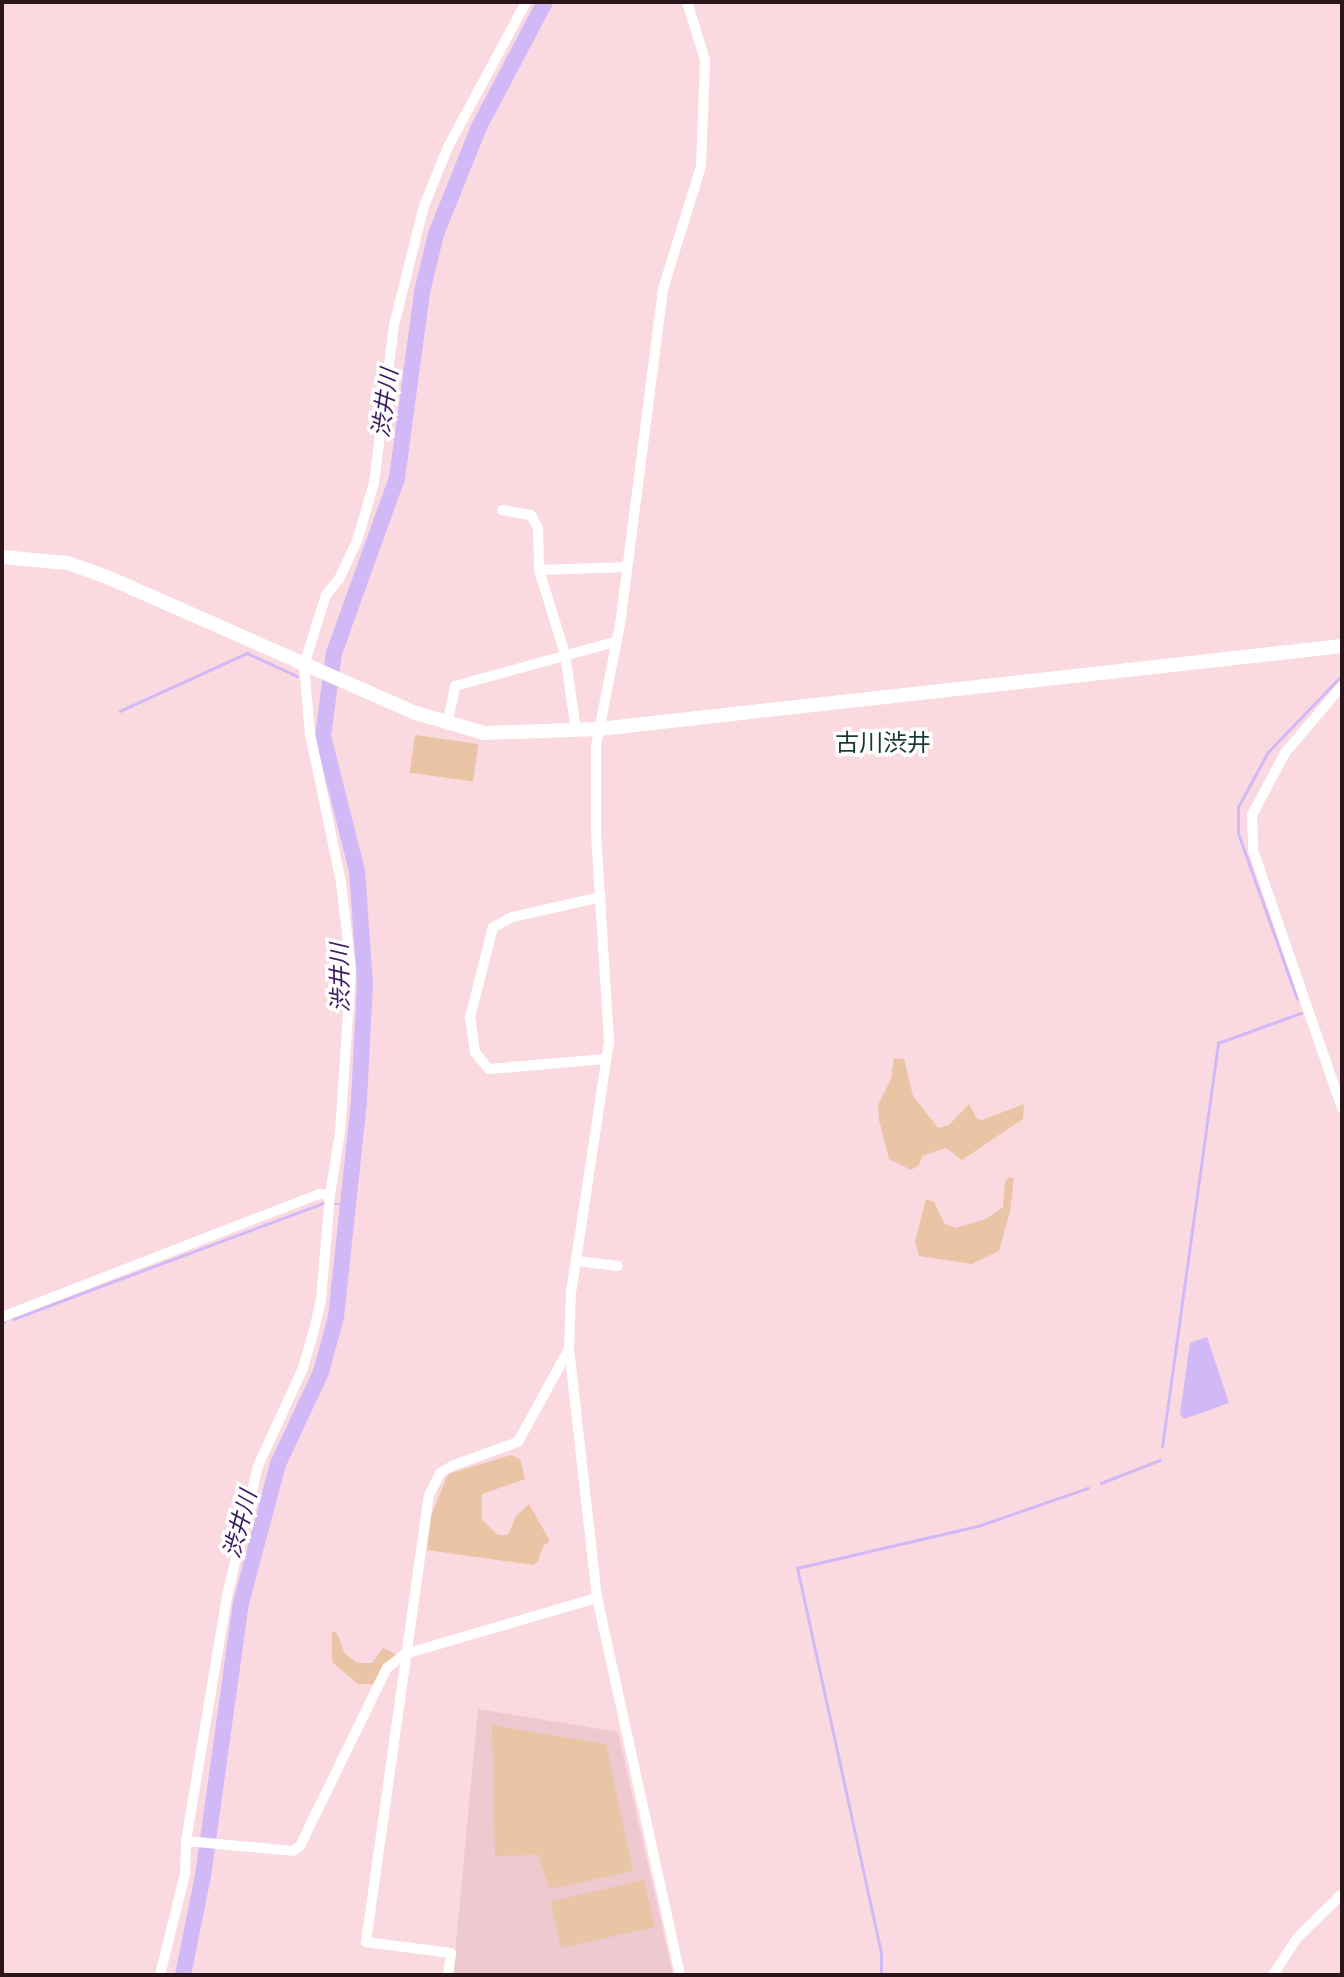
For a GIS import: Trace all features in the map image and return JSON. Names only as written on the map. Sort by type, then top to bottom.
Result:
[{"type":"street","points":[[160,1975],[185,1874],[227,1596],[250,1492],[303,1368],[321,1300],[330,1195],[344,1083],[351,969],[341,882],[309,723],[306,666],[326,595],[339,579],[357,541],[374,483],[397,312],[424,206],[448,147],[526,2]]},
{"type":"street","points":[[680,1975],[597,1598],[569,1349],[576,1261],[606,1059],[609,1014],[595,790],[599,729],[627,568],[663,289],[701,166],[705,60],[687,2]]},
{"type":"street","points":[[502,510],[531,515],[540,540],[539,570],[566,657],[576,730]]},
{"type":"street","points":[[2,557],[68,563],[107,577],[306,666],[447,725],[514,735],[599,729],[1342,646]]},
{"type":"street","points":[[539,570],[627,568]]},
{"type":"street","points":[[447,725],[455,686],[615,642]]},
{"type":"street","points":[[1342,685],[1285,753],[1252,816],[1253,850],[1342,1108]]},
{"type":"street","points":[[601,897],[512,917],[493,926],[470,1017],[475,1052],[489,1069],[606,1059]]},
{"type":"street","points":[[2,1317],[319,1194],[330,1195]]},
{"type":"street","points":[[576,1261],[618,1266]]},
{"type":"street","points":[[448,1975],[451,1953],[366,1942],[405,1654],[433,1483],[454,1465],[518,1442],[569,1349]]},
{"type":"street","points":[[189,1842],[286,1853],[300,1846],[376,1683],[405,1654],[597,1598]]},
{"type":"street","points":[[1273,1975],[1297,1938],[1342,1894]]},
{"type":"shaded area","points":[[415,735],[478,744],[473,782],[410,773]]},
{"type":"shaded area","points":[[894,1058],[904,1059],[913,1096],[938,1128],[949,1125],[969,1104],[977,1119],[982,1120],[1024,1104],[1023,1119],[962,1160],[946,1148],[922,1156],[919,1165],[911,1170],[889,1159],[879,1120],[878,1105],[891,1079]]},
{"type":"shaded area","points":[[1009,1177],[1014,1178],[1010,1211],[999,1251],[972,1264],[919,1256],[915,1242],[926,1199],[934,1202],[944,1223],[955,1228],[986,1219],[1003,1207],[1005,1182]]},
{"type":"shaded area","points":[[1207,1337],[1229,1403],[1184,1419],[1180,1414],[1190,1343]]},
{"type":"shaded area","points":[[511,1455],[520,1459],[525,1479],[482,1494],[482,1520],[498,1535],[508,1535],[516,1516],[529,1504],[550,1541],[543,1546],[538,1561],[534,1565],[427,1550],[431,1516],[448,1474]]},
{"type":"shaded area","points":[[332,1632],[337,1633],[345,1654],[357,1663],[372,1663],[383,1648],[398,1655],[373,1684],[358,1684],[332,1662]]},
{"type":"shaded area","points":[[478,1709],[618,1732],[673,1975],[453,1975]]},
{"type":"shaded area","points":[[492,1725],[606,1744],[633,1871],[550,1889],[538,1855],[495,1856]]},
{"type":"shaded area","points":[[644,1880],[655,1927],[561,1948],[550,1902]]},
{"type":"waterway","name":"渋井川","points":[[183,1975],[203,1876],[241,1603],[278,1464],[321,1372],[336,1317],[359,1101],[365,984],[357,871],[323,736],[334,653],[397,478],[422,292],[436,234],[479,127],[545,2]]},
{"type":"waterway","points":[[120,711],[247,653],[297,676]]},
{"type":"waterway","points":[[323,667],[334,653]]},
{"type":"waterway","points":[[1297,999],[1238,833],[1238,807],[1268,752],[1342,675]]},
{"type":"waterway","points":[[1162,1447],[1218,1043],[1301,1013]]},
{"type":"waterway","points":[[13,1319],[323,1203]]},
{"type":"waterway","points":[[334,1204],[345,1204]]},
{"type":"waterway","points":[[1101,1483],[1160,1460]]},
{"type":"waterway","points":[[881,1975],[881,1953],[797,1568],[978,1526],[1088,1488]]},
{"type":"district","name":"古川渋井","points":[[883,742]]}]
